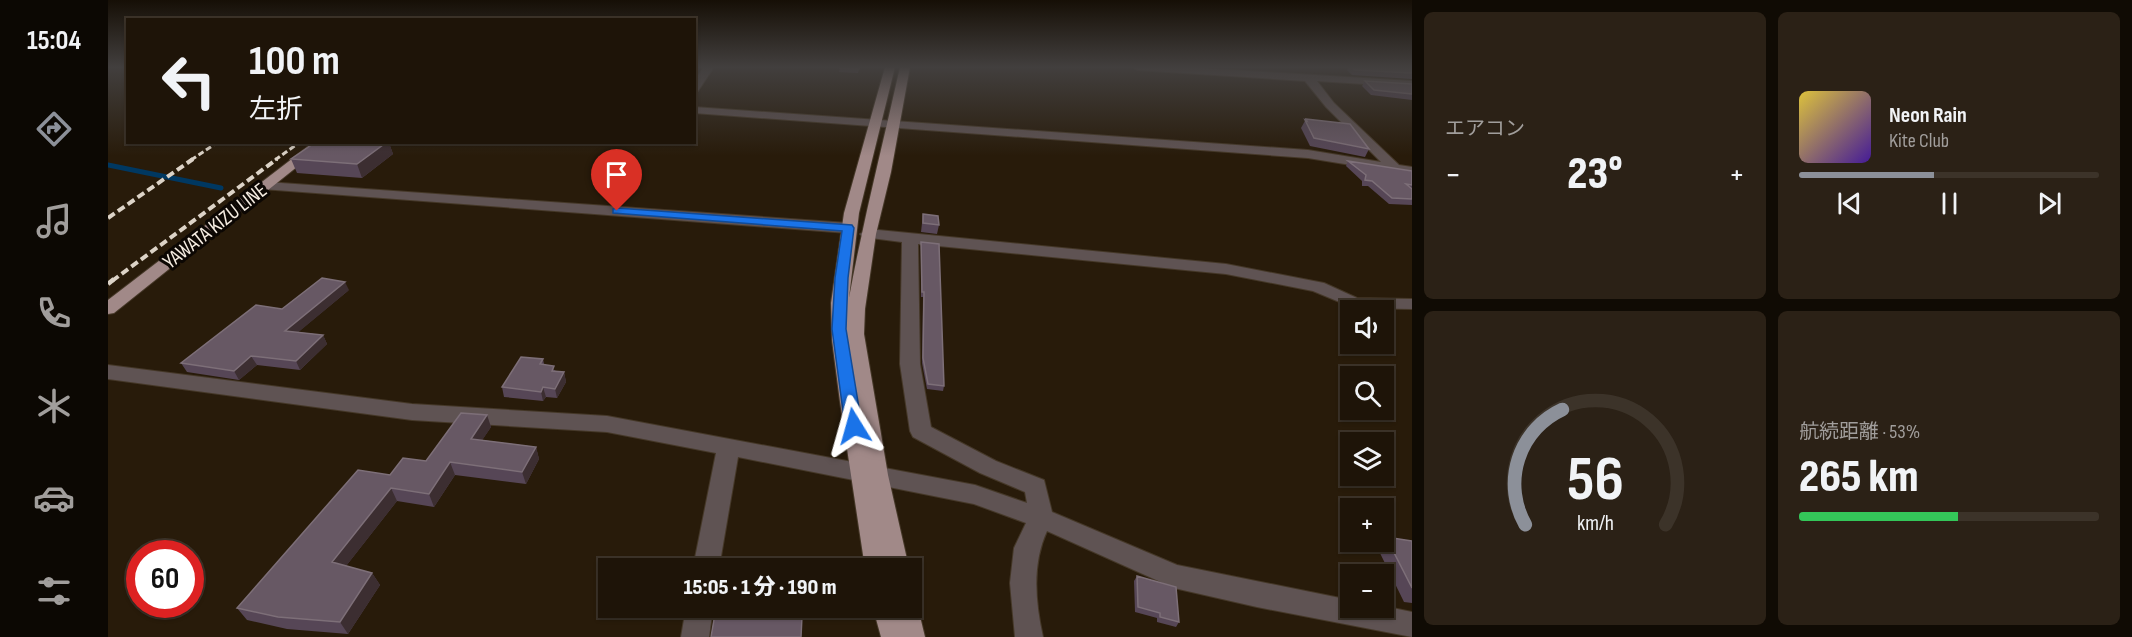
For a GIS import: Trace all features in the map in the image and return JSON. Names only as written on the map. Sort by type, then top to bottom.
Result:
[{"type":"main road","points":[[877,558],[855,334],[856,309],[868,234],[884,172],[884,124],[887,97]]},
{"type":"main road","points":[[893,558],[868,474],[839,329],[841,278],[848,228],[894,97]]},
{"type":"main road","name":"YAWATA KIZU LINE","points":[[108,309],[320,144]]},
{"type":"main road","points":[[889,618],[895,637]]},
{"type":"main road","points":[[906,618],[911,637]]},
{"type":"street","points":[[1323,97],[1395,168]]},
{"type":"street","points":[[696,110],[1308,154],[1412,171]]},
{"type":"street","points":[[267,186],[848,228]]},
{"type":"street","points":[[868,234],[1226,269],[1318,287],[1354,303],[1412,304]]},
{"type":"street","points":[[910,239],[910,364],[921,431],[988,468],[1036,487],[1041,518],[1027,548],[1023,583],[1029,637]]},
{"type":"street","points":[[108,372],[412,412],[607,424],[868,474],[975,495],[1041,518],[1174,576],[1257,595],[1412,625]]},
{"type":"street","points":[[708,558],[728,448]]},
{"type":"street","points":[[695,637],[698,618]]},
{"type":"building","points":[[1306,119],[1350,124],[1369,149],[1314,138]]},
{"type":"building","points":[[313,144],[384,144],[357,164],[291,159]]},
{"type":"building","points":[[1348,161],[1412,171],[1412,185],[1406,184],[1412,189],[1412,199],[1392,198],[1372,181],[1365,180],[1366,175]]},
{"type":"building","points":[[923,214],[938,216],[939,225],[923,223]]},
{"type":"building","points":[[921,242],[939,244],[944,386],[928,384],[923,358],[924,292],[922,292]]},
{"type":"building","points":[[322,278],[345,282],[285,331],[323,335],[296,361],[251,356],[234,371],[181,363],[256,305],[282,309]]},
{"type":"building","points":[[521,357],[543,359],[540,364],[554,366],[552,371],[564,372],[555,389],[543,387],[541,392],[502,387]]},
{"type":"building","points":[[461,413],[487,415],[471,439],[536,447],[522,472],[450,462],[429,494],[391,488],[332,562],[372,573],[340,622],[278,617],[237,608],[358,470],[390,475],[403,458],[426,461]]},
{"type":"building","points":[[1394,538],[1412,541],[1412,588],[1394,552]]},
{"type":"building","points":[[1137,576],[1176,587],[1179,622],[1160,617],[1160,613],[1138,607]]},
{"type":"building","points":[[714,618],[802,618],[801,637],[711,637]]},
{"type":"waterway","points":[[108,165],[221,188]]},
{"type":"railway","points":[[191,160],[215,144]]},
{"type":"railway","points":[[275,160],[297,144]]},
{"type":"railway","points":[[108,218],[193,159]]},
{"type":"railway","points":[[112,281],[277,159]]},
{"type":"railway","points":[[108,284],[114,279]]},
{"type":"route","points":[[617,211],[848,228],[841,278],[839,329],[854,426]]}]
